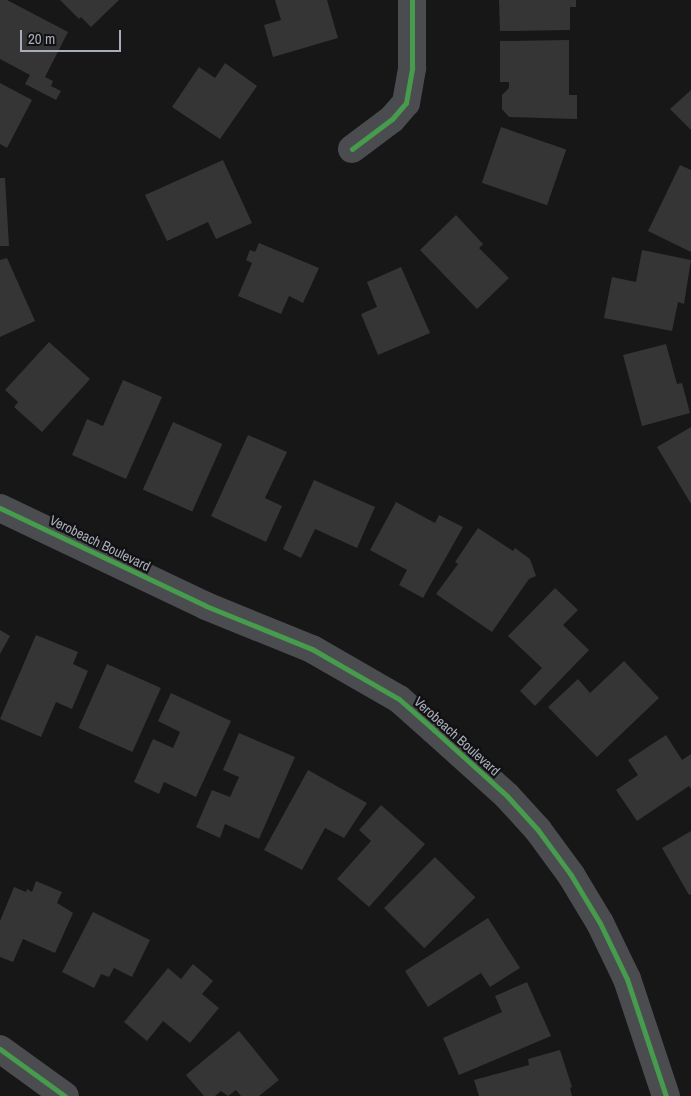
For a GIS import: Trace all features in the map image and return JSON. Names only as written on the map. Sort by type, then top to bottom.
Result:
[{"type":"street","points":[[352,149],[392,119],[406,103],[412,68],[412,0]]},
{"type":"street","name":"Verobeach Boulevard","points":[[0,508],[206,606],[312,649],[399,699],[455,748],[507,796],[538,830],[571,875],[600,923],[627,979],[666,1096]]},
{"type":"street","points":[[0,1049],[65,1096]]},
{"type":"building","points":[[0,0],[7,0],[68,32],[45,77],[53,81],[51,86],[61,91],[56,100],[25,84],[30,75],[0,59]]},
{"type":"building","points":[[60,0],[119,0],[91,27],[81,17],[79,19]]},
{"type":"building","points":[[275,0],[327,0],[338,38],[273,57],[264,25],[281,20]]},
{"type":"building","points":[[499,0],[576,0],[576,7],[570,7],[570,30],[500,31]]},
{"type":"building","points":[[569,40],[569,95],[577,95],[577,119],[509,117],[502,109],[502,95],[509,88],[509,82],[500,82],[500,41]]},
{"type":"building","points":[[225,63],[257,86],[220,139],[172,107],[199,67],[215,78]]},
{"type":"building","points":[[0,83],[32,100],[7,148],[0,144]]},
{"type":"building","points":[[691,90],[691,130],[670,109]]},
{"type":"building","points":[[501,127],[566,149],[547,205],[482,183]]},
{"type":"building","points":[[223,160],[252,223],[216,239],[208,222],[167,241],[145,195]]},
{"type":"building","points":[[680,165],[691,170],[691,252],[648,231]]},
{"type":"building","points":[[0,178],[5,178],[9,246],[0,246]]},
{"type":"building","points":[[456,215],[483,244],[479,248],[509,278],[477,309],[420,250]]},
{"type":"building","points":[[259,243],[319,268],[303,303],[289,296],[281,314],[238,296],[252,263],[246,260],[250,250],[255,252]]},
{"type":"building","points":[[642,250],[691,260],[684,304],[678,302],[672,331],[604,318],[612,277],[636,282]]},
{"type":"building","points":[[7,258],[35,321],[0,337],[0,260]]},
{"type":"building","points":[[401,267],[430,333],[378,355],[361,314],[377,307],[367,282]]},
{"type":"building","points":[[49,342],[90,379],[42,432],[14,407],[18,402],[5,390]]},
{"type":"building","points":[[666,344],[677,384],[682,383],[690,413],[642,426],[623,355]]},
{"type":"building","points":[[123,380],[162,397],[126,479],[72,455],[87,419],[103,426]]},
{"type":"building","points":[[173,422],[222,444],[192,512],[143,490]]},
{"type":"building","points":[[691,427],[691,504],[657,447]]},
{"type":"building","points":[[248,435],[287,452],[265,498],[282,506],[266,542],[211,516]]},
{"type":"building","points":[[314,480],[375,507],[357,548],[315,529],[301,558],[283,549]]},
{"type":"building","points":[[396,502],[435,523],[439,515],[463,527],[423,598],[399,585],[407,570],[370,550]]},
{"type":"building","points":[[478,528],[513,551],[515,548],[530,559],[536,576],[529,579],[492,632],[436,594],[458,564],[455,562]]},
{"type":"building","points":[[555,588],[578,610],[563,625],[589,650],[535,706],[520,691],[542,668],[508,636]]},
{"type":"building","points":[[0,630],[10,636],[0,654]]},
{"type":"building","points":[[36,635],[78,652],[73,664],[88,671],[72,709],[56,702],[41,737],[0,719]]},
{"type":"building","points":[[624,661],[659,698],[597,757],[548,707],[578,679],[590,693]]},
{"type":"building","points":[[107,664],[161,688],[132,752],[79,728]]},
{"type":"building","points":[[171,693],[231,721],[196,797],[164,782],[159,794],[134,782],[153,739],[173,748],[180,732],[158,721]]},
{"type":"building","points":[[239,733],[295,757],[259,839],[225,824],[220,838],[196,827],[212,790],[230,797],[239,777],[223,770]]},
{"type":"building","points":[[666,735],[682,760],[691,754],[691,789],[689,786],[637,821],[616,790],[638,775],[628,760]]},
{"type":"building","points":[[308,770],[367,803],[344,838],[325,828],[302,870],[264,850]]},
{"type":"building","points":[[381,805],[425,844],[369,907],[337,879],[371,841],[359,830]]},
{"type":"building","points":[[691,831],[691,894],[689,895],[662,848]]},
{"type":"building","points":[[435,857],[475,897],[424,948],[384,908]]},
{"type":"building","points":[[36,881],[62,892],[57,903],[73,913],[55,953],[23,939],[13,962],[0,957],[0,921],[14,887],[26,892],[27,889],[32,892]]},
{"type":"building","points":[[93,912],[150,940],[132,977],[114,968],[109,977],[101,974],[94,988],[62,972]]},
{"type":"building","points":[[488,918],[520,968],[490,987],[481,973],[428,1007],[405,971]]},
{"type":"building","points":[[193,964],[213,981],[202,994],[219,1008],[190,1043],[163,1021],[147,1041],[124,1022],[168,968],[181,979]]},
{"type":"building","points":[[527,982],[551,1036],[459,1075],[443,1038],[502,1012],[495,996]]},
{"type":"building","points":[[239,1031],[279,1080],[259,1096],[241,1096],[236,1090],[228,1096],[221,1091],[215,1096],[204,1096],[186,1075]]},
{"type":"building","points":[[560,1050],[572,1087],[570,1088],[572,1096],[479,1096],[474,1080],[529,1065],[528,1059]]},
{"type":"cycle path","points":[[352,149],[392,119],[406,103],[412,68],[412,0]]},
{"type":"cycle path","points":[[0,508],[206,606],[312,649],[399,699],[507,796],[538,830],[571,875],[600,923],[627,979],[666,1096]]},
{"type":"cycle path","points":[[0,1049],[65,1096]]}]
